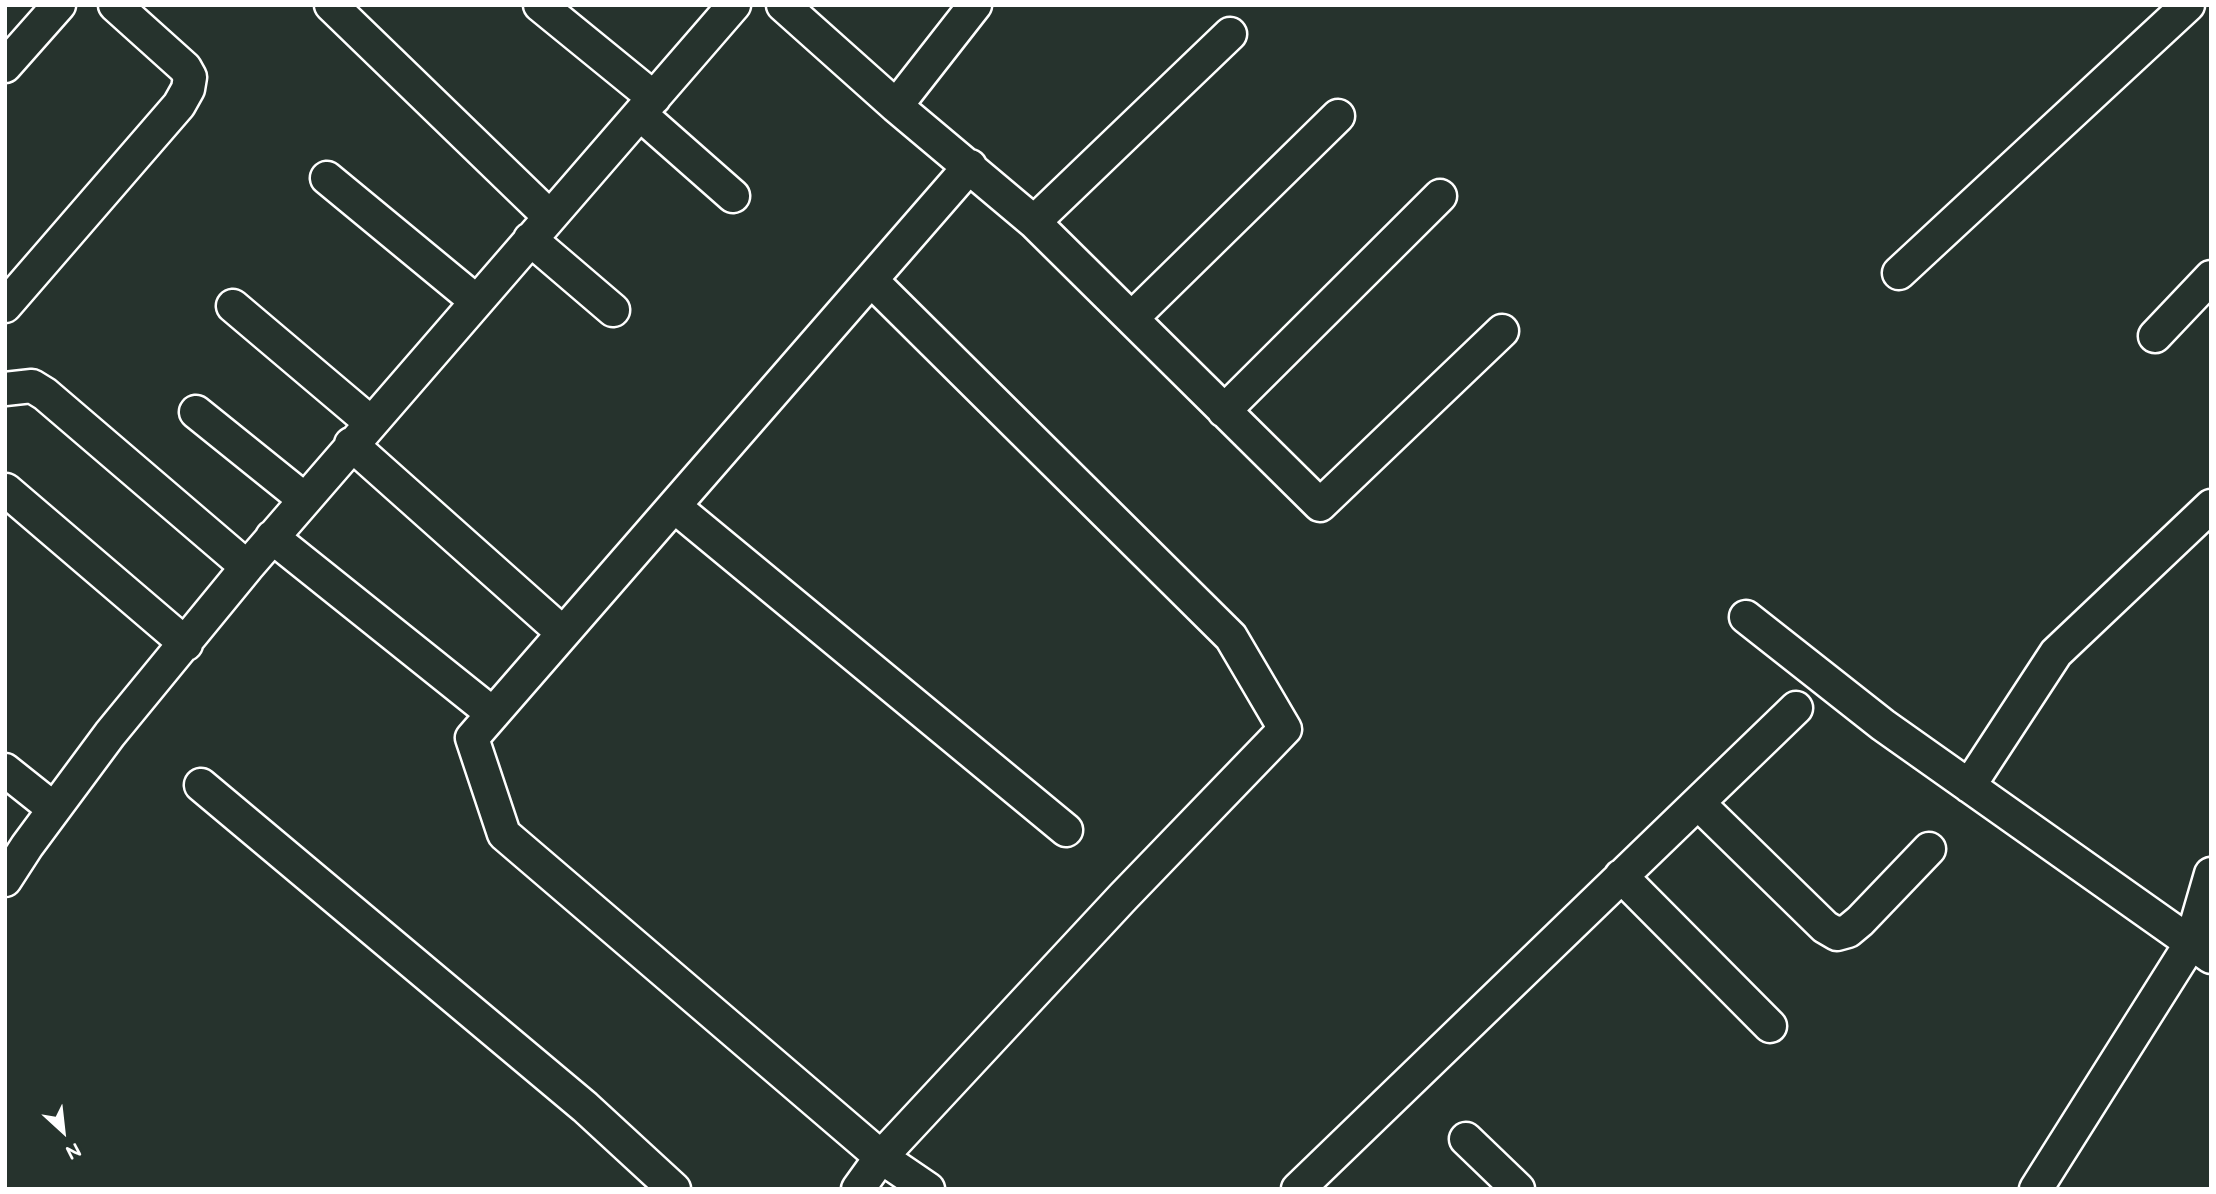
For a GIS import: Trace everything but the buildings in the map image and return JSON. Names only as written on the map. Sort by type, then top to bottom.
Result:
[{"type":"street","points":[[5,66],[59,5]]},
{"type":"street","points":[[5,306],[179,105],[188,89],[190,77],[185,68],[116,5]]},
{"type":"street","points":[[331,5],[613,310]]},
{"type":"street","points":[[540,5],[647,106],[733,196]]},
{"type":"street","points":[[5,880],[110,734],[186,645],[247,566],[734,5]]},
{"type":"street","points":[[783,5],[895,106],[1034,222],[1320,505],[1502,331]]},
{"type":"street","points":[[895,106],[975,5]]},
{"type":"street","points":[[1899,272],[2188,5]]},
{"type":"street","points":[[1034,222],[1230,34]]},
{"type":"street","points":[[1132,318],[1338,116]]},
{"type":"street","points":[[928,1189],[881,1157],[504,834],[472,738],[970,166]]},
{"type":"street","points":[[327,178],[476,301]]},
{"type":"street","points":[[1224,411],[1440,196]]},
{"type":"street","points":[[2155,336],[2211,277]]},
{"type":"street","points":[[858,1189],[881,1157],[1123,897],[1285,729],[1231,637],[871,280]]},
{"type":"street","points":[[233,306],[564,633]]},
{"type":"street","points":[[5,389],[32,386],[46,394],[247,566]]},
{"type":"street","points":[[196,412],[304,499]]},
{"type":"street","points":[[6,490],[186,645]]},
{"type":"street","points":[[674,506],[1066,830]]},
{"type":"street","points":[[1969,786],[2056,653],[2211,506]]},
{"type":"street","points":[[272,537],[493,713]]},
{"type":"street","points":[[1746,617],[1883,725],[2201,950]]},
{"type":"street","points":[[1298,1189],[1796,708]]},
{"type":"street","points":[[5,770],[54,810]]},
{"type":"street","points":[[201,785],[585,1107],[674,1189]]},
{"type":"street","points":[[1698,803],[1825,927],[1837,934],[1848,931],[1860,921],[1929,849]]},
{"type":"street","points":[[2036,1189],[2201,950],[2211,874]]},
{"type":"street","points":[[1621,876],[1769,1026]]},
{"type":"street","points":[[1466,1139],[1518,1189]]}]
